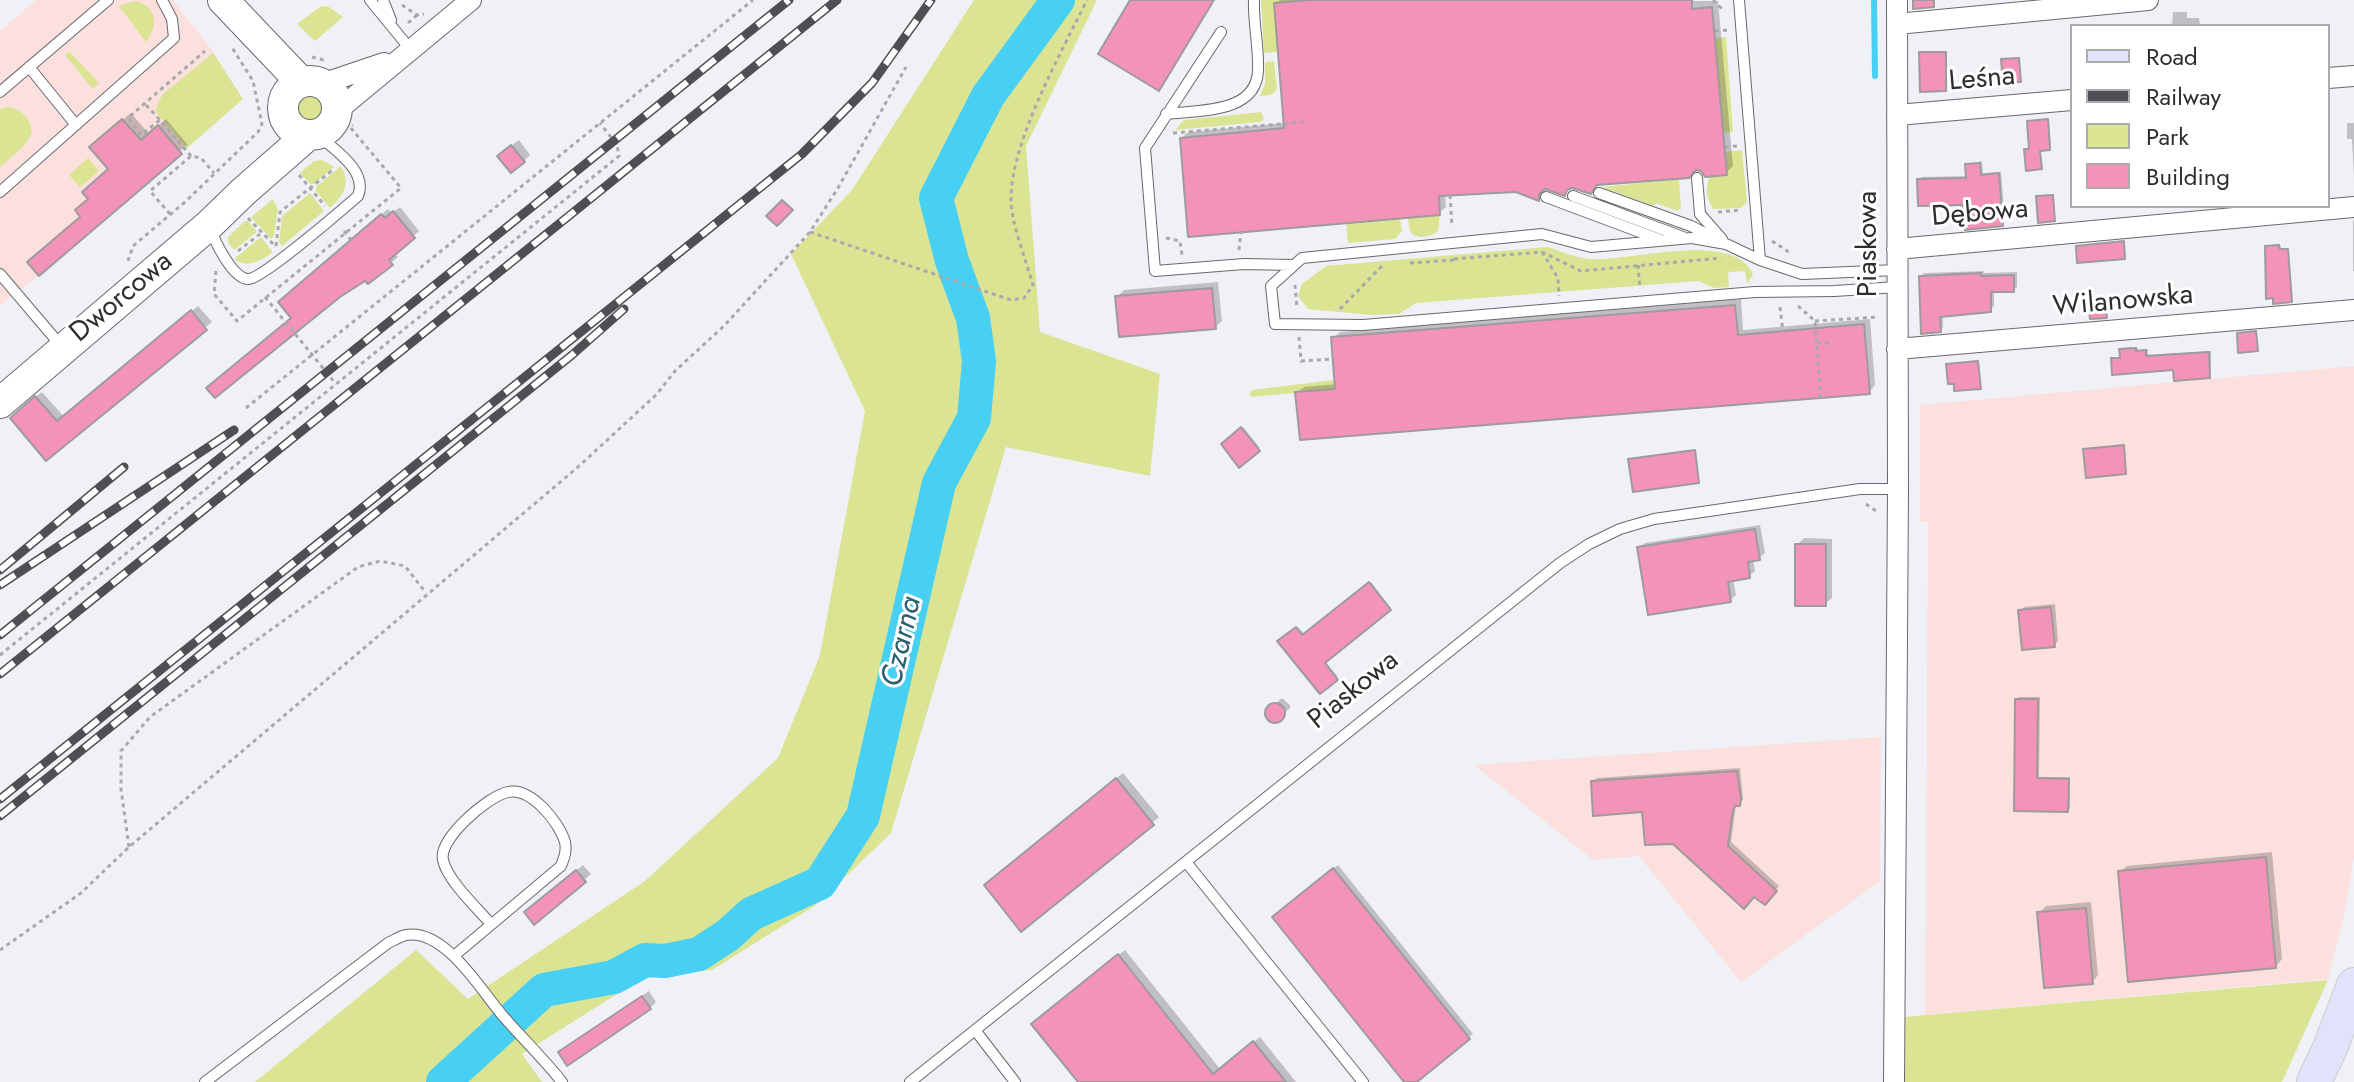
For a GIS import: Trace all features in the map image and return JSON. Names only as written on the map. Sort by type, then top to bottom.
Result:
[{"type":"main road","points":[[2314,1082],[2354,985]]},
{"type":"street","name":"Piaskowa","points":[[1894,1082],[1897,0]]},
{"type":"street","points":[[1897,24],[2148,0]]},
{"type":"street","points":[[224,1],[305,82],[331,90],[337,111],[469,1]]},
{"type":"street","points":[[305,82],[351,76],[405,54]]},
{"type":"street","points":[[2330,78],[2354,76]]},
{"type":"street","points":[[305,82],[297,133],[312,135]]},
{"type":"street","name":"Dworcowa","points":[[244,203],[305,82]]},
{"type":"street","name":"Leśna","points":[[1897,115],[2070,100]]},
{"type":"street","name":"Dworcowa","points":[[4,398],[209,225],[244,203],[312,135],[327,129],[337,111]]},
{"type":"street","name":"Dębowa","points":[[1897,269],[2354,207]]},
{"type":"street","name":"Wilanowska","points":[[1897,349],[2354,310]]},
{"type":"lane","points":[[0,92],[108,0]]},
{"type":"lane","points":[[370,0],[396,33]]},
{"type":"lane","points":[[383,0],[405,54]]},
{"type":"lane","points":[[1166,114],[1222,108],[1248,96],[1257,84],[1258,70],[1254,0]]},
{"type":"lane","points":[[1739,0],[1760,260]]},
{"type":"lane","points":[[0,192],[174,38],[174,28],[164,1]]},
{"type":"lane","points":[[1221,32],[1145,148],[1155,271],[1244,264],[1293,265]]},
{"type":"lane","points":[[29,67],[76,125]]},
{"type":"lane","points":[[209,225],[216,246],[241,277],[248,279],[256,277],[284,256],[358,196],[362,187],[360,178],[346,159],[312,135]]},
{"type":"lane","points":[[1697,178],[1700,214],[1726,244]]},
{"type":"lane","points":[[1599,193],[1691,226],[1760,260],[1802,274],[1897,269]]},
{"type":"lane","points":[[1573,196],[1688,239]]},
{"type":"lane","points":[[1546,197],[1663,241]]},
{"type":"lane","points":[[1726,244],[1688,239],[1591,247],[1542,234],[1302,258],[1271,286],[1275,324],[1363,325],[1755,292],[1834,291],[1897,269]]},
{"type":"lane","points":[[0,274],[63,348]]},
{"type":"lane","name":"Piaskowa","points":[[910,1082],[1560,563],[1589,544],[1620,529],[1654,519],[1860,489],[1898,489]]},
{"type":"lane","points":[[455,955],[561,866],[565,842],[558,828],[534,799],[521,792],[497,796],[452,832],[441,856],[446,870],[491,924]]},
{"type":"lane","points":[[1186,862],[1363,1082]]},
{"type":"lane","points":[[205,1082],[388,943],[406,935],[422,937],[455,955],[503,1017],[540,1054],[562,1082]]},
{"type":"lane","points":[[975,1030],[1015,1082]]},
{"type":"path","points":[[397,0],[417,15]]},
{"type":"path","points":[[246,408],[753,0]]},
{"type":"path","points":[[810,232],[1011,300],[1024,298],[1033,285],[1010,204],[1014,168],[1026,130],[1087,0]]},
{"type":"path","points":[[1713,0],[1722,7],[1728,18],[1729,30],[1715,31]]},
{"type":"path","points":[[396,33],[417,15],[427,14]]},
{"type":"path","points":[[124,272],[133,246],[258,132],[262,124],[253,81],[234,54],[234,49]]},
{"type":"path","points":[[160,120],[141,135],[128,118],[205,51]]},
{"type":"path","points":[[0,950],[81,893],[129,847],[578,467],[646,404],[675,371],[724,326],[810,232],[906,67]]},
{"type":"path","points":[[145,104],[191,156],[201,158],[214,173]]},
{"type":"path","points":[[1164,137],[1173,132],[1304,122]]},
{"type":"path","points":[[0,655],[619,156],[617,145],[600,123]]},
{"type":"path","points":[[276,246],[280,212],[364,143]]},
{"type":"path","points":[[1725,147],[1737,146]]},
{"type":"path","points":[[170,214],[150,191],[191,156]]},
{"type":"path","points":[[244,203],[296,273]]},
{"type":"path","points":[[1864,205],[1879,231]]},
{"type":"path","points":[[1700,214],[1750,209],[1770,228],[1772,242],[1792,254]]},
{"type":"path","points":[[1239,250],[1241,232]]},
{"type":"path","points":[[1163,237],[1180,241],[1182,256]]},
{"type":"path","points":[[1542,252],[1558,278],[1560,307]]},
{"type":"path","points":[[1411,263],[1454,260]]},
{"type":"path","points":[[1328,325],[1382,266],[1366,267]]},
{"type":"path","points":[[265,297],[336,384]]},
{"type":"path","points":[[1795,304],[1815,321],[1821,401]]},
{"type":"path","points":[[1817,343],[1830,343]]},
{"type":"path","points":[[1862,503],[1874,508],[1883,517]]},
{"type":"path","points":[[129,847],[121,789],[121,751],[150,717],[358,567],[380,561],[405,566],[426,594]]},
{"type":"shaded area","points":[[36,0],[173,0],[211,49],[243,99],[39,276],[0,306],[0,31]]},
{"type":"shaded area","points":[[2354,366],[2354,856],[2344,916],[2328,979],[1925,1015],[1928,522],[1920,522],[1920,405]]},
{"type":"shaded area","points":[[1881,737],[1880,881],[1741,982],[1639,856],[1593,860],[1474,765]]},
{"type":"green space","points":[[974,0],[1097,0],[1026,146],[1040,332],[1160,374],[1150,476],[1006,447],[891,833],[816,905],[712,970],[644,977],[522,1054],[542,1082],[255,1082],[416,950],[468,999],[645,881],[778,758],[820,655],[865,411],[791,254],[852,190]]},
{"type":"green space","points":[[1261,0],[1309,0],[1274,3],[1278,52],[1264,53]]},
{"type":"green space","points":[[135,1],[148,7],[154,17],[153,29],[146,42],[119,6]]},
{"type":"green space","points":[[321,6],[329,7],[343,17],[315,41],[297,24]]},
{"type":"green space","points":[[1726,37],[1733,132],[1723,133],[1715,38]]},
{"type":"green space","points":[[69,51],[99,83],[93,89],[65,55]]},
{"type":"green space","points":[[213,53],[243,99],[187,148],[155,111],[162,95]]},
{"type":"green space","points":[[1274,61],[1277,89],[1271,95],[1260,96],[1265,84],[1265,62]]},
{"type":"green space","points":[[310,96],[319,100],[323,109],[319,118],[310,122],[301,118],[297,109],[301,100]]},
{"type":"green space","points":[[11,107],[26,117],[32,133],[23,147],[0,167],[0,109]]},
{"type":"green space","points":[[1261,112],[1264,119],[1261,122],[1175,130],[1184,120]]},
{"type":"green space","points":[[1742,150],[1747,202],[1741,208],[1713,209],[1707,193],[1712,172],[1725,152]]},
{"type":"green space","points":[[88,158],[99,171],[80,187],[69,175]]},
{"type":"green space","points":[[322,160],[334,167],[310,184],[300,173],[314,161]]},
{"type":"green space","points":[[341,166],[346,184],[330,208],[316,187]]},
{"type":"green space","points":[[1679,179],[1681,208],[1677,211],[1602,187]]},
{"type":"green space","points":[[310,193],[324,211],[282,246],[279,242],[282,216]]},
{"type":"green space","points":[[273,199],[278,209],[271,239],[251,217]]},
{"type":"green space","points":[[1440,215],[1435,233],[1420,237],[1410,232],[1408,218]]},
{"type":"green space","points":[[1400,219],[1402,231],[1395,239],[1348,243],[1346,223]]},
{"type":"green space","points":[[245,221],[257,232],[234,250],[228,243],[228,237]]},
{"type":"green space","points":[[261,237],[273,252],[248,264],[234,259]]},
{"type":"green space","points":[[1547,247],[1589,259],[1703,250],[1725,253],[1743,261],[1753,275],[1747,284],[1745,271],[1728,272],[1729,287],[1714,288],[1699,281],[1416,303],[1399,314],[1371,315],[1308,309],[1298,296],[1302,284],[1326,266]]},
{"type":"green space","points":[[1334,380],[1335,389],[1252,397],[1249,393],[1252,390]]},
{"type":"green space","points":[[2328,980],[2282,1082],[1904,1082],[1904,1017]]},
{"type":"building","points":[[1130,0],[1214,0],[1159,91],[1098,54]]},
{"type":"building","points":[[1309,0],[1692,0],[1692,9],[1712,7],[1727,175],[1705,177],[1696,170],[1689,178],[1597,185],[1591,194],[1572,188],[1567,190],[1565,196],[1545,189],[1539,194],[1539,201],[1516,192],[1439,196],[1440,215],[1188,237],[1180,138],[1284,128],[1274,3]]},
{"type":"building","points":[[1913,0],[1934,0],[1934,7],[1913,9]]},
{"type":"building","points":[[1919,52],[1946,52],[1946,91],[1920,92]]},
{"type":"building","points":[[2019,58],[2021,82],[2003,83],[2001,59]]},
{"type":"building","points":[[122,119],[141,140],[158,125],[182,154],[39,276],[27,262],[80,217],[75,210],[88,199],[82,192],[108,169],[89,147]]},
{"type":"building","points":[[2048,119],[2050,150],[2040,151],[2042,169],[2026,171],[2024,149],[2029,149],[2027,121]]},
{"type":"building","points":[[511,145],[525,162],[511,173],[497,156]]},
{"type":"building","points":[[1980,163],[1981,175],[1999,173],[2003,226],[1965,230],[1963,205],[1918,206],[1917,179],[1966,178],[1965,164]]},
{"type":"building","points":[[2053,195],[2055,221],[2038,223],[2036,196]]},
{"type":"building","points":[[782,200],[793,210],[777,226],[766,216]]},
{"type":"building","points":[[393,211],[415,238],[389,260],[393,265],[368,284],[365,281],[340,297],[215,398],[206,388],[291,318],[278,302],[381,214],[385,218]]},
{"type":"building","points":[[2124,241],[2125,259],[2077,263],[2076,246]]},
{"type":"building","points":[[2279,245],[2280,249],[2288,249],[2292,302],[2273,304],[2273,298],[2266,299],[2265,246]]},
{"type":"building","points":[[1981,273],[1981,276],[2014,275],[2014,292],[1991,292],[1991,312],[1940,317],[1941,332],[1921,334],[1919,276]]},
{"type":"building","points":[[1212,288],[1216,329],[1119,337],[1115,296]]},
{"type":"building","points":[[2104,296],[2107,318],[2090,319],[2088,298]]},
{"type":"building","points":[[1735,305],[1738,335],[1864,324],[1870,394],[1300,440],[1295,392],[1335,389],[1331,337]]},
{"type":"building","points":[[191,310],[207,330],[46,461],[10,418],[35,396],[57,421]]},
{"type":"building","points":[[2256,331],[2258,351],[2238,353],[2237,333]]},
{"type":"building","points":[[2136,348],[2136,351],[2146,350],[2146,356],[2209,352],[2210,378],[2174,381],[2173,370],[2112,375],[2111,358],[2120,358],[2119,349]]},
{"type":"building","points":[[1978,361],[1981,389],[1954,391],[1954,384],[1948,384],[1946,364]]},
{"type":"building","points":[[1241,427],[1260,451],[1239,468],[1221,444]]},
{"type":"building","points":[[2124,445],[2126,474],[2086,478],[2083,449]]},
{"type":"building","points":[[1695,450],[1699,483],[1633,492],[1628,459]]},
{"type":"building","points":[[1755,529],[1760,560],[1748,562],[1750,578],[1728,582],[1731,602],[1648,615],[1637,547]]},
{"type":"building","points":[[1795,544],[1826,544],[1826,606],[1795,606]]},
{"type":"building","points":[[1369,582],[1391,610],[1325,663],[1338,680],[1320,694],[1277,641],[1296,627],[1302,635]]},
{"type":"building","points":[[2051,607],[2055,647],[2022,650],[2018,610]]},
{"type":"building","points":[[2015,699],[2038,699],[2037,778],[2069,779],[2068,812],[2014,811]]},
{"type":"building","points":[[1275,703],[1282,706],[1285,713],[1282,720],[1275,723],[1268,720],[1265,713],[1268,706]]},
{"type":"building","points":[[1737,771],[1741,798],[1740,806],[1735,806],[1733,810],[1728,846],[1777,891],[1765,905],[1754,897],[1744,909],[1673,844],[1645,845],[1642,812],[1593,816],[1591,781]]},
{"type":"building","points":[[1116,778],[1154,825],[1021,932],[984,885]]},
{"type":"building","points":[[2266,857],[2276,968],[2128,982],[2118,871]]},
{"type":"building","points":[[1333,868],[1470,1039],[1417,1082],[1404,1082],[1272,917]]},
{"type":"building","points":[[576,870],[586,882],[534,925],[524,912]]},
{"type":"building","points":[[2086,908],[2093,984],[2044,988],[2037,912]]},
{"type":"building","points":[[1118,954],[1213,1074],[1253,1041],[1286,1082],[1078,1082],[1031,1024]]},
{"type":"building","points":[[642,996],[651,1009],[567,1066],[558,1052]]},
{"type":"waterway","name":"Czarna","points":[[443,1082],[544,990],[614,977],[645,960],[665,961],[699,954],[728,935],[751,914],[820,883],[863,816],[939,483],[974,418],[979,361],[973,318],[952,261],[936,198],[988,96],[1058,0]]},
{"type":"waterway","points":[[1874,0],[1875,76]]},
{"type":"railway","points":[[0,635],[789,0]]},
{"type":"railway","points":[[0,674],[837,0]]},
{"type":"railway","points":[[0,799],[802,154],[872,83],[931,0]]},
{"type":"railway","points":[[0,816],[572,355],[624,309]]},
{"type":"railway","points":[[0,585],[234,430]]},
{"type":"railway","points":[[0,570],[124,467]]}]
